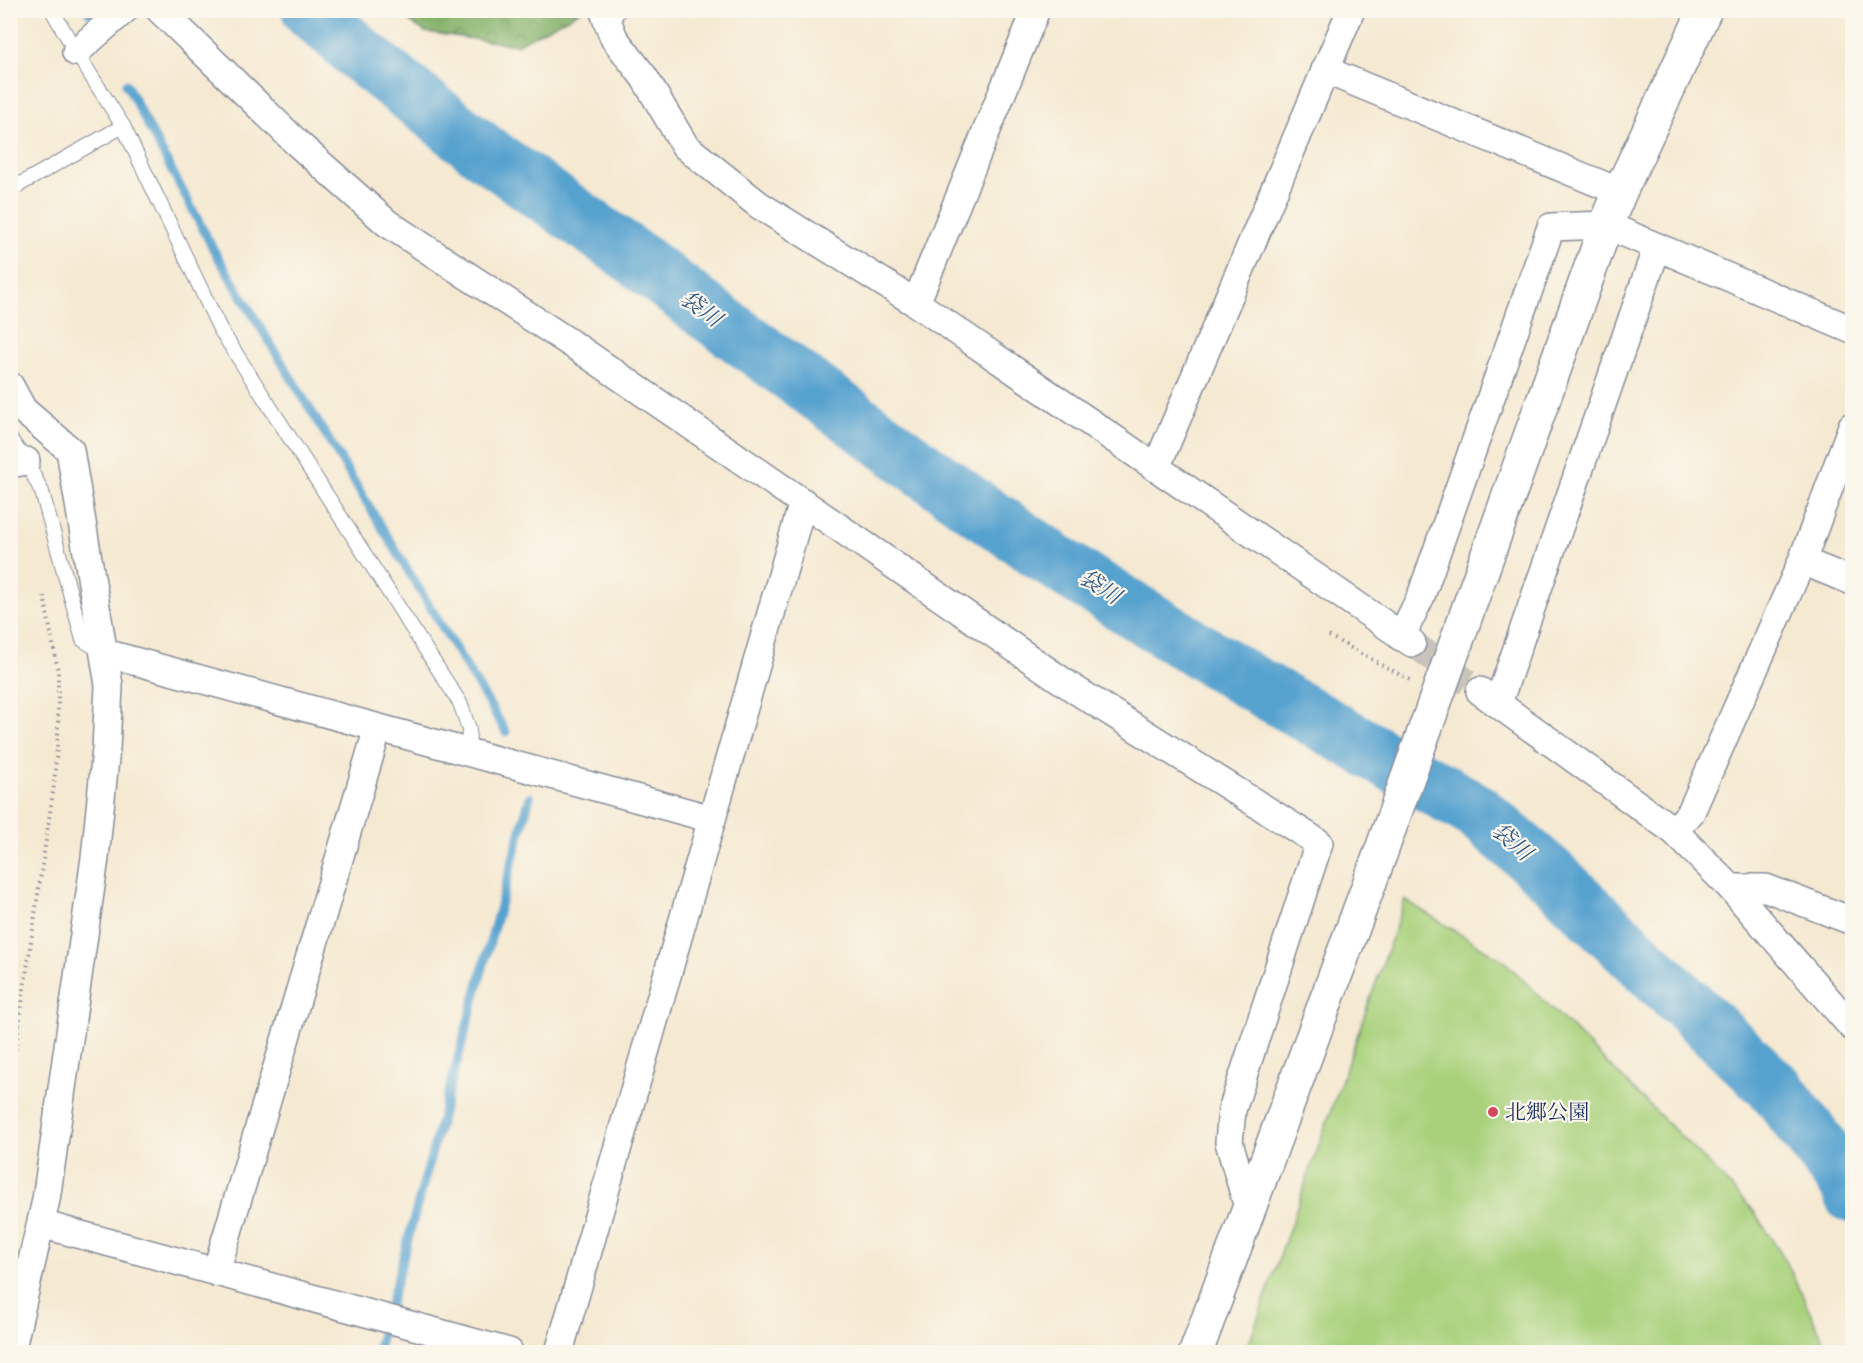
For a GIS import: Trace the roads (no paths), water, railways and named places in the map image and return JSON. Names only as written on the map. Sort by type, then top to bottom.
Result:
[{"type":"street","points":[[76,52],[124,10]]},
{"type":"street","points":[[160,10],[297,144],[387,223],[581,350],[1074,689],[1319,843],[1232,1110],[1229,1142],[1249,1211]]},
{"type":"street","points":[[611,10],[605,15],[614,38],[644,77],[685,146],[759,205],[916,303],[1407,640],[1551,227],[1606,225],[1852,330]]},
{"type":"street","points":[[916,303],[1036,10]]},
{"type":"street","points":[[1156,468],[1351,10]]},
{"type":"street","points":[[1196,1353],[1381,852],[1424,694],[1606,225],[1705,10]]},
{"type":"street","points":[[1325,70],[1620,192]]},
{"type":"street","points":[[1657,247],[1489,697],[1674,831],[1731,888],[1852,1027]]},
{"type":"street","points":[[10,386],[23,410],[70,450],[105,653],[108,695],[106,748],[94,858],[41,1224],[11,1353]]},
{"type":"street","points":[[1674,831],[1691,812],[1802,561],[1852,426]]},
{"type":"street","points":[[559,1353],[803,502]]},
{"type":"street","points":[[1802,561],[1852,581]]},
{"type":"street","points":[[105,653],[712,819]]},
{"type":"street","points":[[216,1272],[378,728]]},
{"type":"street","points":[[1731,888],[1766,888],[1852,921]]},
{"type":"street","points":[[41,1224],[509,1353]]},
{"type":"lane","points":[[52,10],[123,126],[220,329],[460,703],[469,729],[468,752]]},
{"type":"lane","points":[[10,190],[123,126]]},
{"type":"lane","points":[[16,455],[42,492],[83,640],[105,653]]},
{"type":"waterway","name":"袋川","points":[[310,10],[363,57],[483,151],[637,259],[974,506],[1068,570],[1247,680],[1476,811],[1549,873],[1777,1090],[1847,1183],[1852,1195]]},
{"type":"waterway","points":[[126,84],[216,254],[506,732]]},
{"type":"waterway","points":[[377,1352],[530,797]]},
{"type":"tunnel","points":[[1412,643],[1480,691]]},
{"type":"place","name":"北郷公園","points":[[1493,1112]]}]
